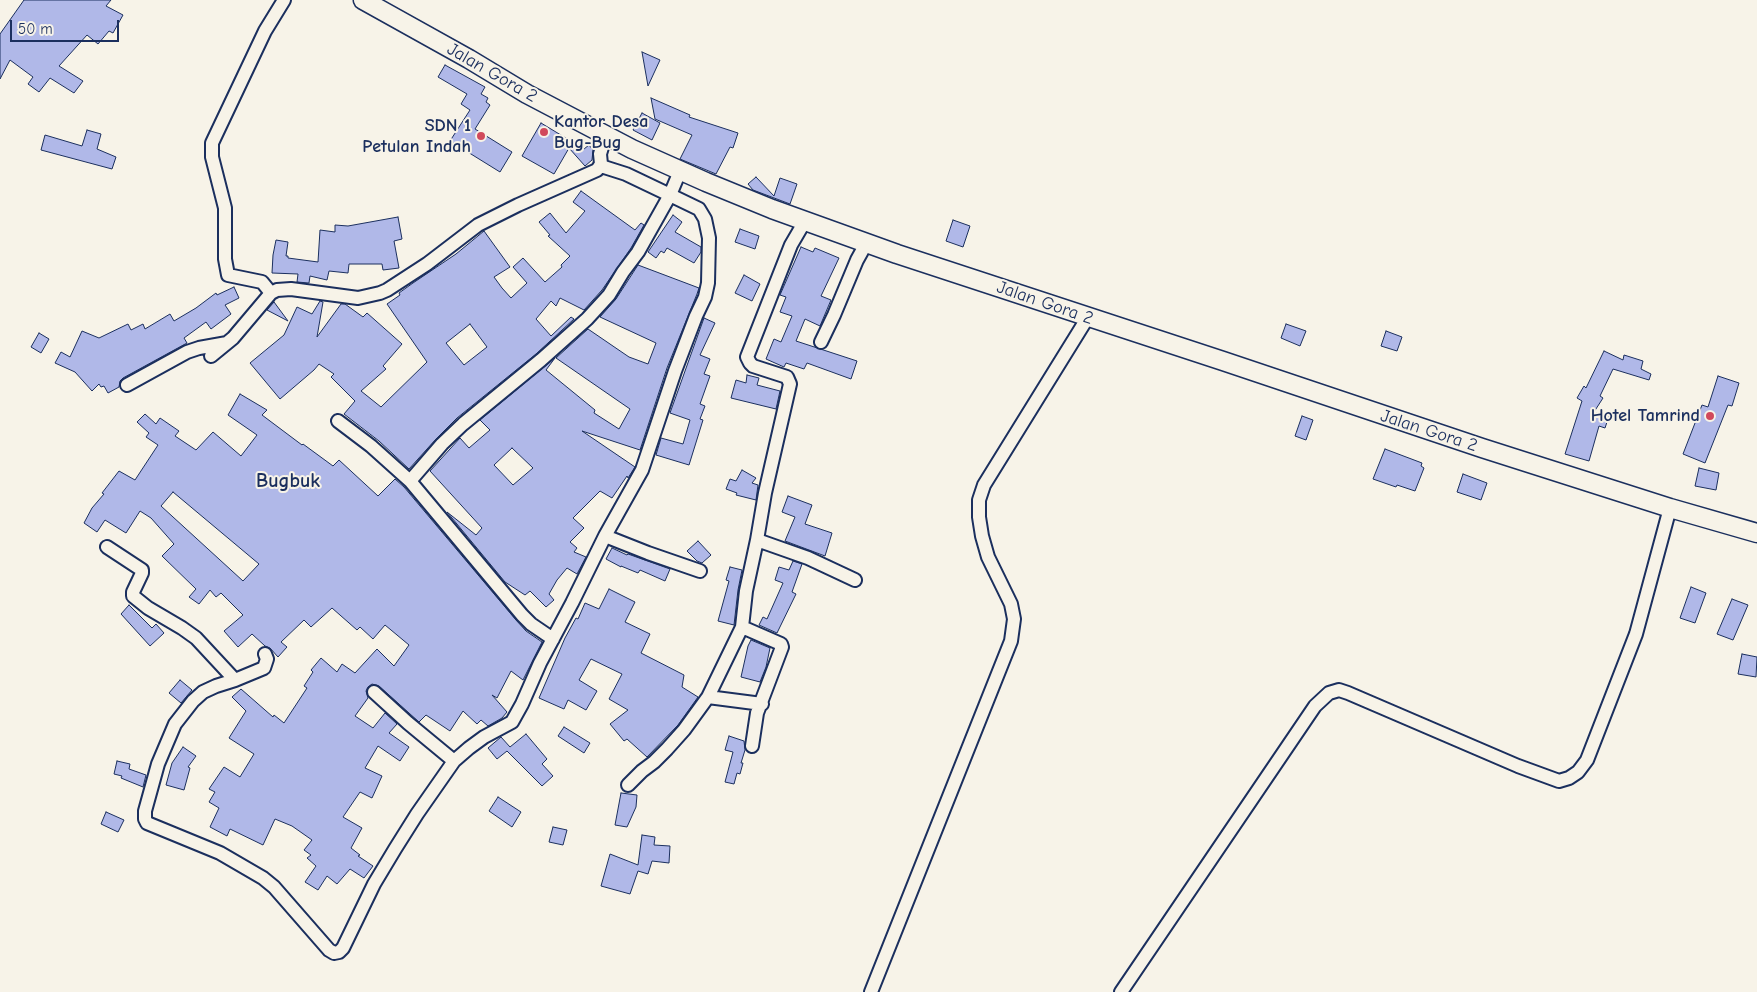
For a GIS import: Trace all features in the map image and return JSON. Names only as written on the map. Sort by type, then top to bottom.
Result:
[{"type":"street","points":[[271,293],[262,282],[228,275],[225,258],[225,208],[212,157],[212,143],[265,31],[284,0]]},
{"type":"street","name":"Jalan Gora 2","points":[[363,0],[469,59],[527,94],[632,149],[805,221],[897,254],[1482,448],[1670,508],[1757,532]]},
{"type":"street","points":[[264,654],[267,659],[264,668],[203,692],[183,712],[175,724],[158,764],[145,811],[145,819],[148,825],[220,853],[263,878],[274,887],[329,950],[334,953],[339,952],[343,948],[374,884],[395,849],[454,762],[484,737],[512,722],[605,536],[642,470],[675,372],[705,297],[708,283],[708,238],[705,219],[699,210],[670,195],[626,174],[604,167],[600,154],[606,134]]},
{"type":"street","points":[[210,356],[244,327],[271,293],[277,290],[291,289],[358,298],[387,290],[427,264],[478,225],[597,170],[602,164]]},
{"type":"street","points":[[410,481],[442,444],[463,424],[541,360],[593,313],[609,295],[638,252],[670,195],[680,170]]},
{"type":"street","points":[[628,785],[676,739],[708,697],[742,627],[746,591],[773,453],[790,382],[787,377],[753,366],[747,357],[791,245],[805,221]]},
{"type":"street","points":[[821,342],[856,260],[867,242]]},
{"type":"street","points":[[871,992],[1011,642],[1014,619],[1011,604],[988,558],[982,536],[979,500],[984,485],[1088,317]]},
{"type":"street","points":[[127,385],[187,352],[227,343]]},
{"type":"street","points":[[338,421],[410,481],[522,615],[531,624],[553,639]]},
{"type":"street","points":[[1121,992],[1314,706],[1329,693],[1339,690],[1348,693],[1518,766],[1559,781],[1569,778],[1578,772],[1587,760],[1636,634],[1670,508]]},
{"type":"street","points":[[605,536],[700,571]]},
{"type":"street","points":[[757,540],[808,558],[855,580]]},
{"type":"street","points":[[106,547],[142,570],[132,592],[133,596],[148,608],[196,638],[235,680]]},
{"type":"street","points":[[742,627],[782,645],[754,727],[752,746]]},
{"type":"street","points":[[374,692],[454,762]]},
{"type":"street","points":[[708,697],[762,704]]},
{"type":"building","points":[[24,0],[111,0],[106,6],[123,15],[113,33],[109,31],[98,44],[87,35],[59,66],[83,81],[74,93],[50,78],[39,92],[28,84],[33,77],[10,60],[0,79],[0,34]]},
{"type":"building","points":[[642,52],[660,60],[648,86]]},
{"type":"building","points":[[445,65],[485,87],[481,94],[488,98],[486,102],[490,105],[475,129],[512,152],[500,172],[450,141],[470,110],[461,104],[467,94],[438,77]]},
{"type":"building","points":[[651,98],[690,115],[689,117],[738,133],[733,148],[730,147],[716,174],[680,159],[692,135],[655,119]]},
{"type":"building","points":[[642,113],[660,123],[652,140],[633,130]]},
{"type":"building","points":[[541,123],[584,149],[589,145],[593,150],[592,160],[585,166],[569,148],[554,174],[522,156]]},
{"type":"building","points":[[87,130],[101,134],[97,149],[116,157],[112,169],[41,150],[45,135],[82,146]]},
{"type":"building","points":[[756,177],[774,196],[780,178],[797,184],[790,204],[753,190],[748,184]]},
{"type":"building","points":[[581,191],[635,230],[641,223],[644,225],[631,248],[602,290],[584,310],[560,298],[556,306],[551,301],[536,319],[551,336],[571,317],[574,319],[536,354],[457,418],[409,469],[379,441],[344,414],[355,401],[331,377],[334,374],[319,364],[280,399],[250,363],[284,335],[297,307],[312,314],[320,301],[323,302],[317,337],[341,304],[345,304],[363,317],[367,313],[402,344],[383,366],[386,369],[361,391],[381,407],[427,362],[387,304],[400,295],[399,293],[456,254],[484,231],[510,267],[494,277],[511,298],[527,283],[513,267],[523,258],[545,282],[562,267],[561,265],[570,256],[548,236],[550,235],[539,222],[550,213],[566,233],[585,211],[573,202]],"holes":[[[470,324],[487,347],[464,365],[446,343]]]},
{"type":"building","points":[[673,215],[682,222],[675,232],[701,247],[701,252],[694,263],[667,248],[664,253],[661,251],[656,258],[648,252]]},
{"type":"building","points":[[398,217],[402,239],[394,241],[399,268],[383,270],[382,264],[349,264],[348,273],[329,271],[327,280],[310,276],[309,283],[297,282],[298,274],[272,273],[276,240],[288,242],[286,256],[288,258],[318,262],[320,230],[335,232],[335,225],[348,226]]},
{"type":"building","points":[[953,220],[970,226],[963,247],[946,241]]},
{"type":"building","points":[[740,229],[759,236],[755,249],[735,242]]},
{"type":"building","points":[[801,247],[813,252],[815,248],[839,258],[821,296],[831,300],[820,326],[805,319],[796,341],[857,361],[851,379],[807,363],[804,369],[786,363],[784,367],[766,359],[774,339],[781,342],[792,316],[780,312],[786,297],[780,295]]},
{"type":"building","points":[[638,265],[699,288],[667,368],[640,450],[582,431],[635,467],[612,498],[600,491],[573,518],[584,528],[570,542],[577,548],[574,552],[586,557],[577,574],[567,568],[557,580],[549,594],[554,600],[546,607],[530,591],[525,595],[505,582],[447,512],[476,535],[482,528],[430,471],[460,438],[469,448],[490,430],[480,420],[555,358],[546,370],[595,410],[594,413],[619,429],[630,409],[556,358],[588,329],[629,357],[648,364],[656,343],[600,317],[616,299]],"holes":[[[512,448],[533,468],[513,485],[494,465]]]},
{"type":"building","points":[[744,275],[760,284],[752,301],[735,293]]},
{"type":"building","points":[[234,287],[239,298],[225,305],[231,314],[211,329],[206,322],[184,338],[187,343],[123,378],[120,381],[119,387],[108,393],[104,386],[101,387],[99,384],[92,391],[75,372],[55,363],[61,352],[70,357],[82,331],[99,338],[128,324],[131,330],[143,324],[145,329],[170,314],[174,321],[216,293],[217,295]]},
{"type":"building","points":[[274,302],[288,321],[267,310]]},
{"type":"building","points":[[704,318],[715,323],[700,355],[710,359],[704,374],[710,376],[700,404],[705,406],[700,419],[703,420],[689,465],[656,455],[661,438],[683,444],[690,420],[670,413]]},
{"type":"building","points":[[1286,324],[1306,331],[1300,346],[1281,338]]},
{"type":"building","points":[[1386,331],[1402,337],[1397,351],[1381,346]]},
{"type":"building","points":[[39,333],[49,339],[41,353],[31,347]]},
{"type":"building","points":[[1604,351],[1623,360],[1624,355],[1643,361],[1641,369],[1651,374],[1649,380],[1613,369],[1600,396],[1603,398],[1594,412],[1609,416],[1605,428],[1599,426],[1589,461],[1565,454],[1582,401],[1577,398],[1584,386],[1586,388]]},
{"type":"building","points":[[747,375],[759,378],[757,385],[780,391],[776,409],[731,398],[736,380],[746,383]]},
{"type":"building","points":[[1718,376],[1739,383],[1732,406],[1728,405],[1705,463],[1683,454],[1702,405],[1708,407]]},
{"type":"building","points":[[240,394],[267,410],[262,415],[333,466],[339,460],[378,496],[395,479],[404,487],[516,620],[526,631],[542,642],[523,680],[511,671],[497,698],[492,695],[507,712],[502,718],[488,726],[481,720],[477,724],[463,711],[450,731],[426,715],[419,722],[379,686],[372,684],[368,687],[366,691],[368,698],[355,716],[373,728],[385,713],[397,724],[389,733],[409,747],[400,761],[378,746],[365,768],[382,776],[372,798],[360,792],[343,817],[362,828],[351,848],[360,855],[358,856],[373,866],[364,878],[350,869],[337,884],[327,876],[318,890],[305,882],[316,866],[307,858],[311,855],[304,850],[312,840],[292,826],[275,819],[263,845],[230,829],[227,836],[210,827],[219,808],[209,802],[215,792],[209,789],[224,767],[240,777],[254,754],[229,738],[246,711],[232,697],[241,689],[273,717],[274,715],[284,723],[307,688],[304,686],[313,672],[311,670],[321,658],[337,672],[342,664],[355,673],[377,649],[394,666],[409,645],[385,625],[373,639],[360,627],[357,630],[332,608],[311,627],[304,620],[281,642],[287,647],[278,657],[252,634],[238,647],[224,631],[243,615],[221,593],[216,597],[210,590],[199,604],[189,597],[196,589],[162,556],[174,544],[151,518],[140,511],[126,533],[105,520],[97,532],[84,523],[92,508],[104,494],[102,493],[119,471],[135,480],[158,445],[146,437],[149,433],[137,422],[145,414],[156,424],[160,418],[179,431],[175,436],[196,450],[213,432],[241,456],[257,435],[228,415]],"holes":[[[173,492],[259,564],[243,581],[161,506]]]},
{"type":"building","points":[[1302,416],[1313,420],[1306,440],[1295,436]]},
{"type":"building","points":[[1385,449],[1422,463],[1421,466],[1424,468],[1415,491],[1373,479]]},
{"type":"building","points":[[1699,468],[1719,473],[1716,490],[1695,486]]},
{"type":"building","points":[[742,470],[756,478],[752,483],[758,485],[756,500],[736,495],[737,493],[726,489],[730,479],[736,481]]},
{"type":"building","points":[[1463,474],[1487,483],[1481,500],[1457,492]]},
{"type":"building","points":[[788,496],[812,505],[805,524],[832,533],[825,556],[785,541],[795,517],[782,512]]},
{"type":"building","points":[[698,541],[711,555],[702,563],[697,561],[687,551]]},
{"type":"building","points":[[612,548],[670,569],[665,581],[640,570],[638,573],[621,567],[606,559]]},
{"type":"building","points":[[793,561],[802,564],[792,592],[796,594],[777,633],[759,625],[763,617],[767,619],[783,583],[775,580],[779,567],[789,570]]},
{"type":"building","points":[[730,567],[742,570],[734,625],[718,621],[729,581],[726,580]]},
{"type":"building","points":[[1691,587],[1706,593],[1695,623],[1680,618]]},
{"type":"building","points":[[609,589],[635,602],[625,622],[650,634],[641,653],[684,675],[682,687],[698,697],[678,725],[647,757],[627,739],[624,741],[610,724],[628,710],[609,699],[622,674],[591,659],[579,680],[597,691],[586,710],[568,700],[564,709],[539,698],[565,638],[576,618],[578,619],[585,603],[599,609]]},
{"type":"building","points":[[1732,599],[1748,605],[1733,640],[1717,634]]},
{"type":"building","points":[[129,605],[152,628],[156,624],[164,633],[150,646],[121,614]]},
{"type":"building","points":[[751,640],[770,648],[766,667],[760,682],[741,677]]},
{"type":"building","points":[[1742,654],[1757,657],[1756,677],[1738,674]]},
{"type":"building","points":[[180,680],[192,690],[181,703],[169,693]]},
{"type":"building","points":[[564,727],[590,743],[584,753],[558,736]]},
{"type":"building","points":[[526,734],[547,759],[542,764],[553,776],[542,786],[507,751],[497,759],[488,748],[501,737],[510,747]]},
{"type":"building","points":[[729,736],[744,741],[745,750],[740,774],[737,773],[734,784],[725,782],[733,752],[725,750]]},
{"type":"building","points":[[183,747],[196,756],[188,767],[190,768],[184,790],[166,785],[172,763]]},
{"type":"building","points":[[117,761],[130,764],[129,769],[146,775],[143,787],[114,774]]},
{"type":"building","points":[[621,793],[637,795],[636,807],[627,827],[615,825]]},
{"type":"building","points":[[498,797],[521,812],[512,827],[489,811]]},
{"type":"building","points":[[106,812],[124,820],[118,832],[101,824]]},
{"type":"building","points":[[553,827],[567,830],[563,845],[549,842]]},
{"type":"building","points":[[642,835],[655,837],[654,845],[670,846],[669,863],[652,861],[648,874],[638,871],[630,894],[601,886],[610,854],[638,865]]},
{"type":"place","name":"Kantor Desa Bug-Bug","points":[[544,132]]},
{"type":"place","name":"SDN 1 Petulan Indah","points":[[481,136]]},
{"type":"place","name":"Hotel Tamrind","points":[[1710,416]]},
{"type":"district","name":"Bugbuk","points":[[288,481]]}]
